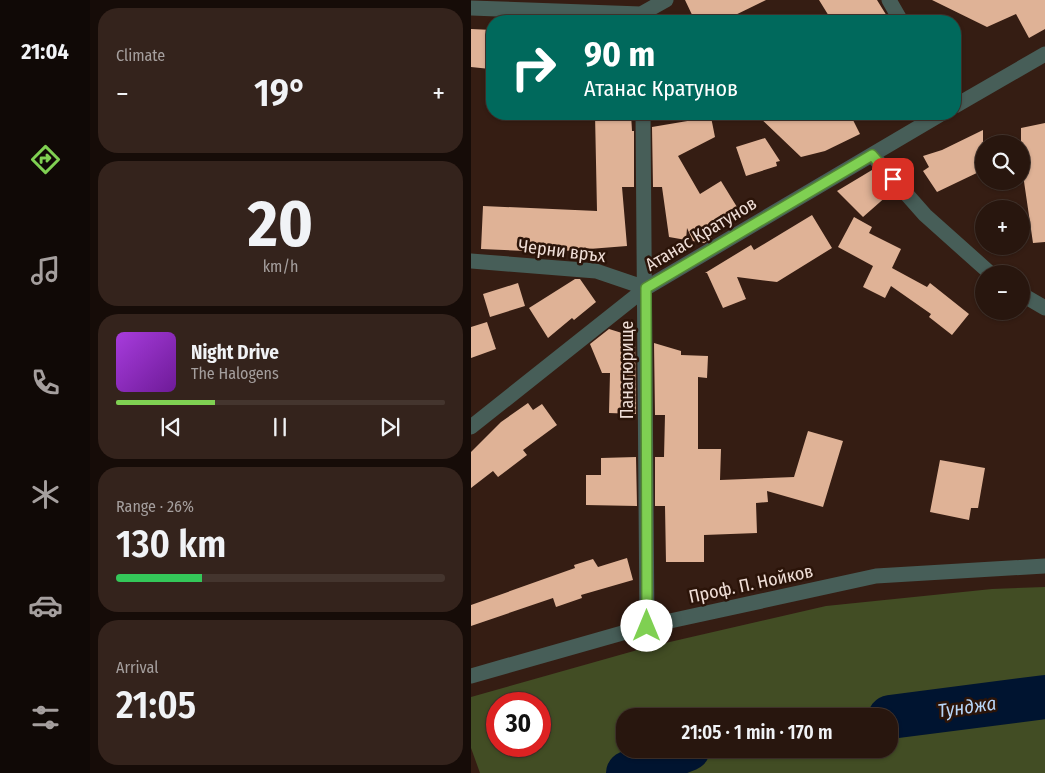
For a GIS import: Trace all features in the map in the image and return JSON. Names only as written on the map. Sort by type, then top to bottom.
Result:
[{"type":"street","points":[[645,15],[666,0]]},
{"type":"street","points":[[889,0],[898,15]]},
{"type":"street","points":[[471,8],[510,5],[611,15]]},
{"type":"street","points":[[961,103],[1045,54]]},
{"type":"street","name":"Панагюрище","points":[[643,120],[646,288],[647,626]]},
{"type":"street","name":"Атанас Кратунов","points":[[471,427],[646,288],[931,120]]},
{"type":"street","points":[[872,155],[925,215],[981,265]]},
{"type":"street","name":"Черни връх","points":[[471,261],[596,271],[646,288]]},
{"type":"street","points":[[1030,299],[1045,308]]},
{"type":"street","name":"Проф. П. Нойков","points":[[471,676],[647,626],[876,576],[1045,566]]},
{"type":"green space","points":[[1045,587],[1045,773],[480,773],[471,748],[471,697],[486,693],[486,757],[551,757],[551,692],[489,692],[648,647],[826,606],[992,589]]},
{"type":"building","points":[[685,0],[766,0],[735,15],[692,15]]},
{"type":"building","points":[[819,0],[877,0],[886,15],[828,15]]},
{"type":"building","points":[[932,0],[1045,0],[1045,29],[1029,38],[1016,14],[987,27]]},
{"type":"building","points":[[471,29],[486,30],[486,69],[471,67]]},
{"type":"building","points":[[595,120],[631,120],[632,131],[634,131],[634,187],[622,187],[627,246],[551,252],[481,249],[483,206],[597,211]]},
{"type":"building","points":[[693,120],[712,120],[715,137],[678,156],[700,194],[721,181],[737,207],[707,226],[712,238],[704,243],[693,241],[687,228],[686,240],[669,237],[662,187],[653,187],[652,127]]},
{"type":"building","points":[[762,120],[853,120],[860,134],[825,151],[801,157]]},
{"type":"building","points":[[1045,123],[1045,242],[1033,243],[1030,222],[1030,200],[1027,200],[1025,190],[1030,190],[1030,135],[1021,135],[1021,128]]},
{"type":"building","points":[[983,130],[983,135],[975,135],[975,174],[937,192],[923,171],[929,167],[923,156],[942,150]]},
{"type":"building","points":[[765,138],[780,161],[776,162],[777,166],[746,176],[736,147]]},
{"type":"building","points":[[872,170],[888,195],[863,217],[837,191]]},
{"type":"building","points":[[812,215],[832,248],[777,282],[737,277],[746,299],[723,308],[707,273],[705,273],[751,245],[754,250]]},
{"type":"building","points":[[854,217],[872,227],[869,233],[901,249],[892,268],[927,287],[930,283],[969,314],[952,335],[929,317],[931,314],[891,286],[885,298],[863,287],[873,266],[838,247]]},
{"type":"building","points":[[575,279],[580,279],[596,302],[574,320],[572,318],[548,338],[529,308]]},
{"type":"building","points":[[518,283],[525,306],[490,317],[483,294]]},
{"type":"building","points":[[487,322],[496,349],[471,358],[471,327]]},
{"type":"building","points":[[609,329],[635,337],[636,414],[609,413],[610,373],[602,373],[590,344]]},
{"type":"building","points":[[654,343],[681,351],[681,355],[708,356],[707,378],[698,377],[698,449],[721,449],[720,480],[794,477],[808,431],[843,441],[823,507],[767,491],[768,502],[756,503],[757,533],[704,535],[704,562],[666,562],[665,506],[655,506],[655,457],[664,457],[665,415],[655,415]]},
{"type":"building","points":[[528,403],[533,410],[542,404],[557,425],[523,450],[527,455],[498,477],[493,471],[471,488],[471,452],[501,422]]},
{"type":"building","points":[[636,457],[637,506],[586,505],[586,475],[601,475],[601,458]]},
{"type":"building","points":[[940,460],[985,468],[978,508],[971,508],[969,520],[930,512]]},
{"type":"building","points":[[627,558],[633,580],[581,595],[582,598],[556,607],[553,598],[471,626],[471,605],[575,568],[574,565],[593,559],[598,567]]},
{"type":"waterway","name":"Тунджа","points":[[898,716],[1045,697]]},
{"type":"waterway","name":"Тунджа","points":[[628,773],[666,758]]},
{"type":"route","points":[[647,626],[646,288],[872,155],[893,179]]}]
